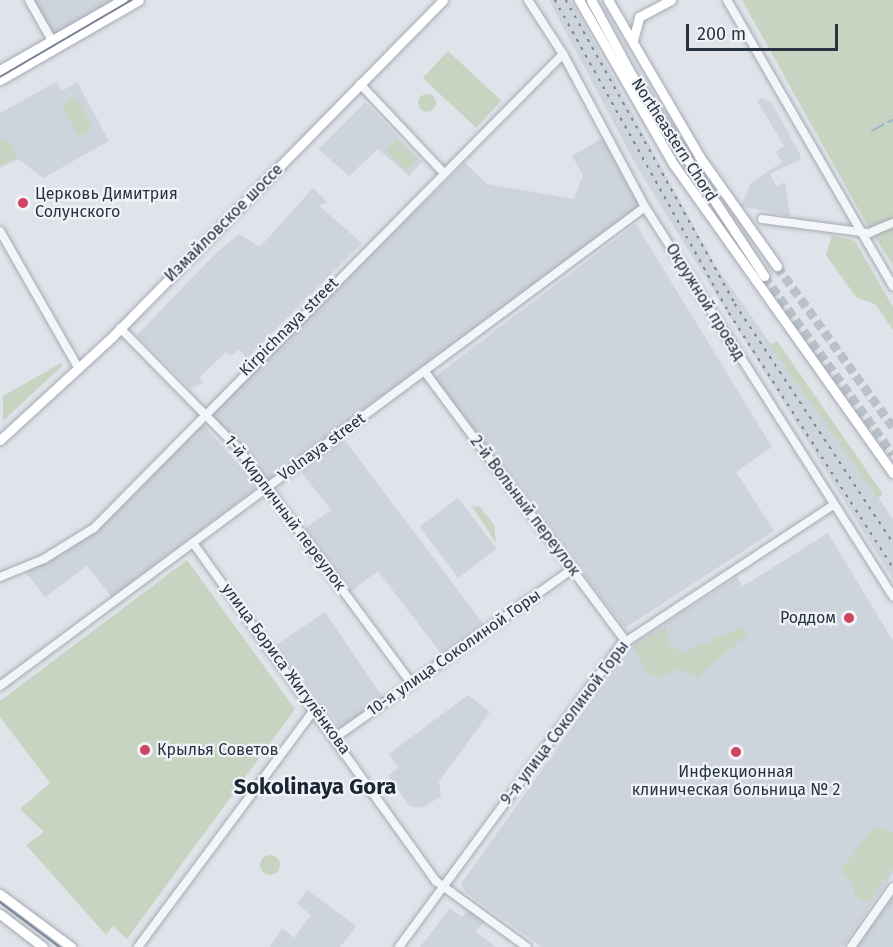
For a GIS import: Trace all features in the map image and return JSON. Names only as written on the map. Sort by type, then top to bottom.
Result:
[{"type":"main road","points":[[0,80],[122,0]]},
{"type":"main road","points":[[0,70],[139,0]]},
{"type":"main road","name":"Измайловское шоссе","points":[[0,440],[79,369],[443,0]]},
{"type":"main road","points":[[579,0],[674,165],[893,473]]},
{"type":"main road","name":"Northeastern Chord","points":[[591,0],[632,74],[764,276]]},
{"type":"main road","name":"Northeastern Chord","points":[[608,0],[635,51],[777,266]]},
{"type":"main road","points":[[635,51],[633,24],[671,0]]},
{"type":"main road","points":[[0,894],[71,947]]},
{"type":"main road","points":[[0,915],[43,947]]},
{"type":"street","points":[[29,0],[54,44]]},
{"type":"street","name":"Окружной проезд","points":[[528,0],[563,54],[645,207],[893,597]]},
{"type":"street","points":[[727,0],[893,286]]},
{"type":"street","name":"Kirpichnaya street","points":[[0,577],[44,559],[94,528],[203,412],[563,54]]},
{"type":"street","points":[[360,84],[444,173]]},
{"type":"street","name":"Volnaya street","points":[[0,687],[645,207]]},
{"type":"street","points":[[762,219],[862,232],[893,223]]},
{"type":"street","points":[[0,231],[79,369]]},
{"type":"street","name":"1-й Кирпичный переулок","points":[[120,328],[203,412],[268,487],[412,684]]},
{"type":"street","name":"2-й Вольный переулок","points":[[424,372],[625,640]]},
{"type":"street","name":"9-я улица Соколиной Горы","points":[[399,947],[625,640],[833,505]]},
{"type":"street","name":"улица Бориса Жигулёнкова","points":[[193,543],[444,887],[527,947]]},
{"type":"street","name":"10-я улица Соколиной Горы","points":[[336,737],[572,569]]},
{"type":"street","points":[[138,947],[315,709]]},
{"type":"street","points":[[851,947],[893,887]]},
{"type":"shaded area","points":[[32,0],[117,0],[53,35]]},
{"type":"shaded area","points":[[549,0],[571,0],[714,263],[893,519],[893,579],[638,169]]},
{"type":"shaded area","points":[[56,82],[62,91],[77,82],[109,141],[43,178],[18,159],[0,168],[0,113]]},
{"type":"shaded area","points":[[762,98],[771,102],[801,159],[770,174],[776,186],[785,182],[790,216],[741,206],[751,183],[782,162],[776,152],[784,146],[757,101]]},
{"type":"shaded area","points":[[365,102],[422,162],[409,176],[378,149],[349,176],[318,149]]},
{"type":"shaded area","points":[[603,138],[640,206],[267,481],[209,413],[465,163],[487,184],[574,199],[583,175],[572,156]]},
{"type":"shaded area","points":[[313,188],[328,203],[318,205],[362,243],[247,358],[239,349],[231,356],[226,352],[199,378],[204,383],[190,388],[137,335],[217,252],[239,234],[260,247]]},
{"type":"shaded area","points":[[636,224],[772,447],[736,472],[774,531],[625,628],[433,378]]},
{"type":"shaded area","points":[[200,421],[258,487],[112,597],[87,566],[45,597],[25,572],[94,528]]},
{"type":"shaded area","points":[[343,438],[485,626],[442,655],[378,571],[350,592],[304,529],[331,510],[300,470]]},
{"type":"shaded area","points":[[458,498],[497,549],[458,578],[420,527]]},
{"type":"shaded area","name":"Инфекционная клиническая больница № 2","points":[[828,533],[893,641],[893,874],[842,947],[542,947],[465,892],[461,884],[629,647],[737,577],[743,586]]},
{"type":"shaded area","points":[[325,612],[384,699],[335,732],[276,645]]},
{"type":"shaded area","points":[[468,695],[490,712],[439,781],[441,796],[422,808],[409,806],[388,775],[398,768],[389,754]]},
{"type":"shaded area","points":[[307,890],[356,926],[340,947],[270,947],[282,928],[294,938],[311,915],[297,904]]},
{"type":"shaded area","points":[[893,897],[893,947],[856,947]]},
{"type":"shaded area","points":[[450,908],[462,917],[469,909],[485,921],[476,932],[496,947],[420,947]]},
{"type":"green space","points":[[742,0],[893,0],[893,265],[869,228]]},
{"type":"green space","points":[[448,51],[501,101],[476,128],[423,78]]},
{"type":"green space","points":[[427,94],[433,97],[436,103],[433,109],[427,112],[421,109],[418,103],[421,97]]},
{"type":"green space","points":[[68,100],[77,100],[92,125],[85,135],[78,135],[63,108]]},
{"type":"green space","points":[[8,139],[17,157],[0,166],[0,143]]},
{"type":"green space","points":[[397,139],[418,159],[407,171],[386,151]]},
{"type":"green space","points":[[832,235],[855,241],[893,307],[893,330],[876,305],[856,297],[826,255]]},
{"type":"green space","points":[[777,341],[883,494],[878,498],[770,345]]},
{"type":"green space","points":[[61,363],[62,366],[3,421],[3,396]]},
{"type":"green space","points":[[472,506],[480,507],[494,525],[496,543]]},
{"type":"green space","name":"Крылья Советов","points":[[187,560],[295,709],[127,939],[113,926],[106,935],[26,845],[44,832],[20,809],[50,783],[0,717],[0,701]]},
{"type":"green space","points":[[665,627],[670,644],[681,653],[743,627],[748,634],[698,677],[678,669],[660,678],[647,672],[633,647]]},
{"type":"green space","points":[[874,827],[893,832],[893,869],[867,903],[855,894],[852,881],[841,870]]},
{"type":"green space","points":[[270,855],[277,858],[280,865],[277,872],[270,875],[263,872],[260,865],[263,858]]},
{"type":"waterway","points":[[888,122],[893,120]]},
{"type":"waterway","points":[[872,131],[883,125]]},
{"type":"tunnel","points":[[777,266],[893,427]]},
{"type":"tunnel","points":[[764,276],[893,454]]},
{"type":"tram line","points":[[0,77],[132,0]]},
{"type":"tram line","points":[[0,902],[60,947]]},
{"type":"railway","points":[[555,0],[729,313],[893,567]]},
{"type":"railway","points":[[566,0],[735,304],[893,543]]},
{"type":"place","name":"Церковь Димитрия Солунского","points":[[23,203]]},
{"type":"place","name":"Роддом","points":[[849,618]]},
{"type":"place","name":"Крылья Советов","points":[[145,750]]},
{"type":"place","name":"Инфекционная клиническая больница № 2","points":[[736,752]]},
{"type":"district","name":"Sokolinaya Gora","points":[[315,787]]}]
